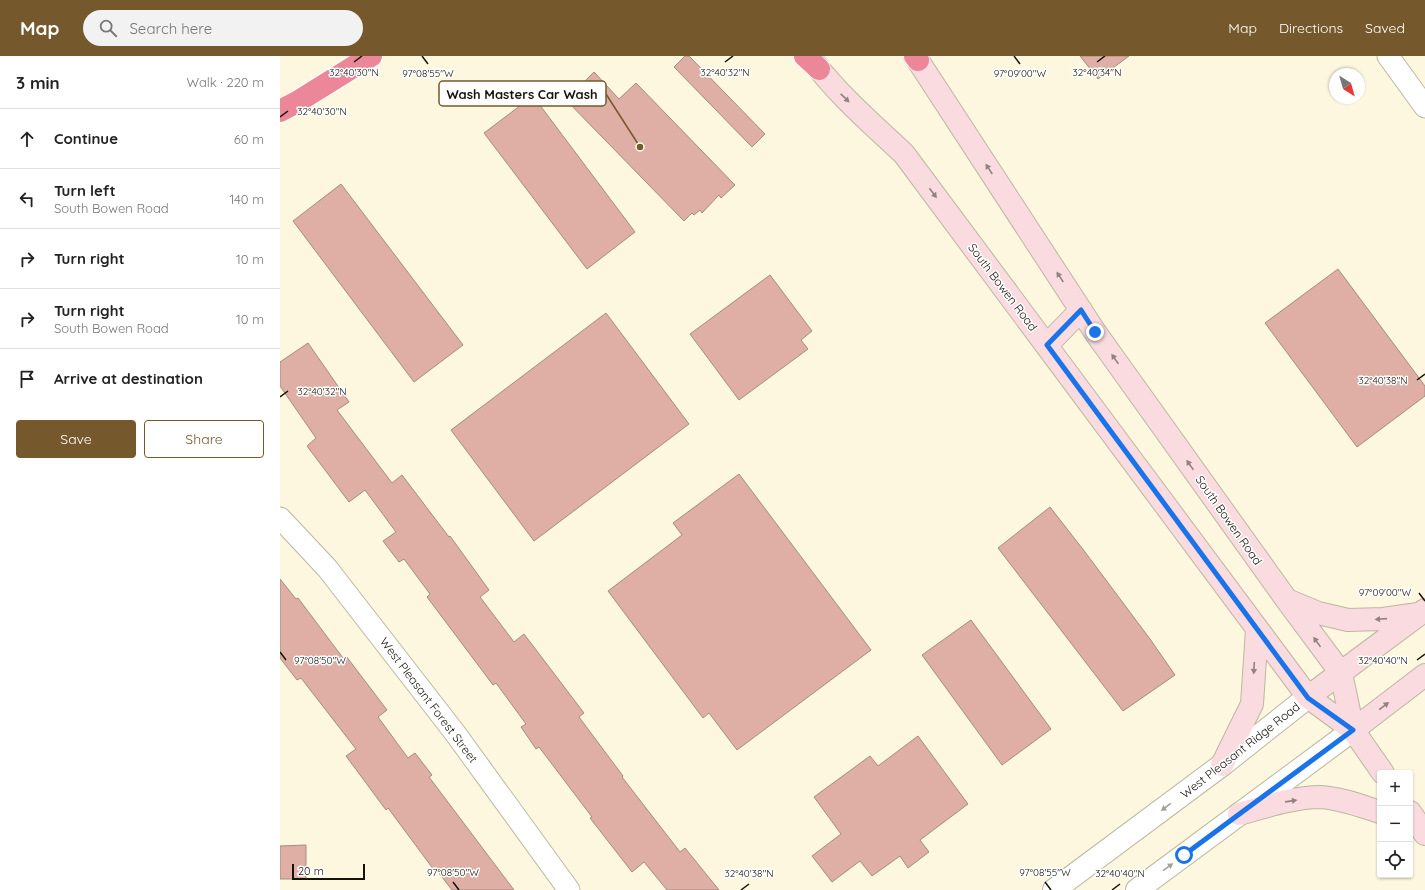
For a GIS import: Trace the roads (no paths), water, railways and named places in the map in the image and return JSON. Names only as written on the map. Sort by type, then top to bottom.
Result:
[{"type":"highway","points":[[280,111],[371,56]]},
{"type":"main road","name":"South Bowen Road","points":[[916,57],[1081,310],[1286,599],[1341,673],[1353,730]]},
{"type":"main road","name":"South Bowen Road","points":[[811,60],[841,94],[904,154],[1308,698],[1353,730],[1381,770]]},
{"type":"main road","points":[[1047,345],[1081,310]]},
{"type":"main road","points":[[1286,599],[1318,613],[1348,620],[1383,619],[1422,612]]},
{"type":"main road","name":"West Pleasant Ridge Road","points":[[1308,698],[1422,612]]},
{"type":"main road","points":[[1222,765],[1252,704],[1257,629]]},
{"type":"main road","points":[[1353,730],[1425,675]]},
{"type":"main road","points":[[1240,814],[1284,802],[1320,797],[1350,803],[1377,811]]},
{"type":"street","points":[[1388,56],[1425,107]]},
{"type":"street","name":"West Pleasant Forest Street","points":[[280,518],[328,568],[455,733],[568,890]]},
{"type":"street","name":"West Pleasant Ridge Road","points":[[1064,887],[1308,698]]},
{"type":"street","points":[[1136,890],[1353,730]]},
{"type":"place","name":"Wash Masters Car Wash","points":[[640,147]]}]
